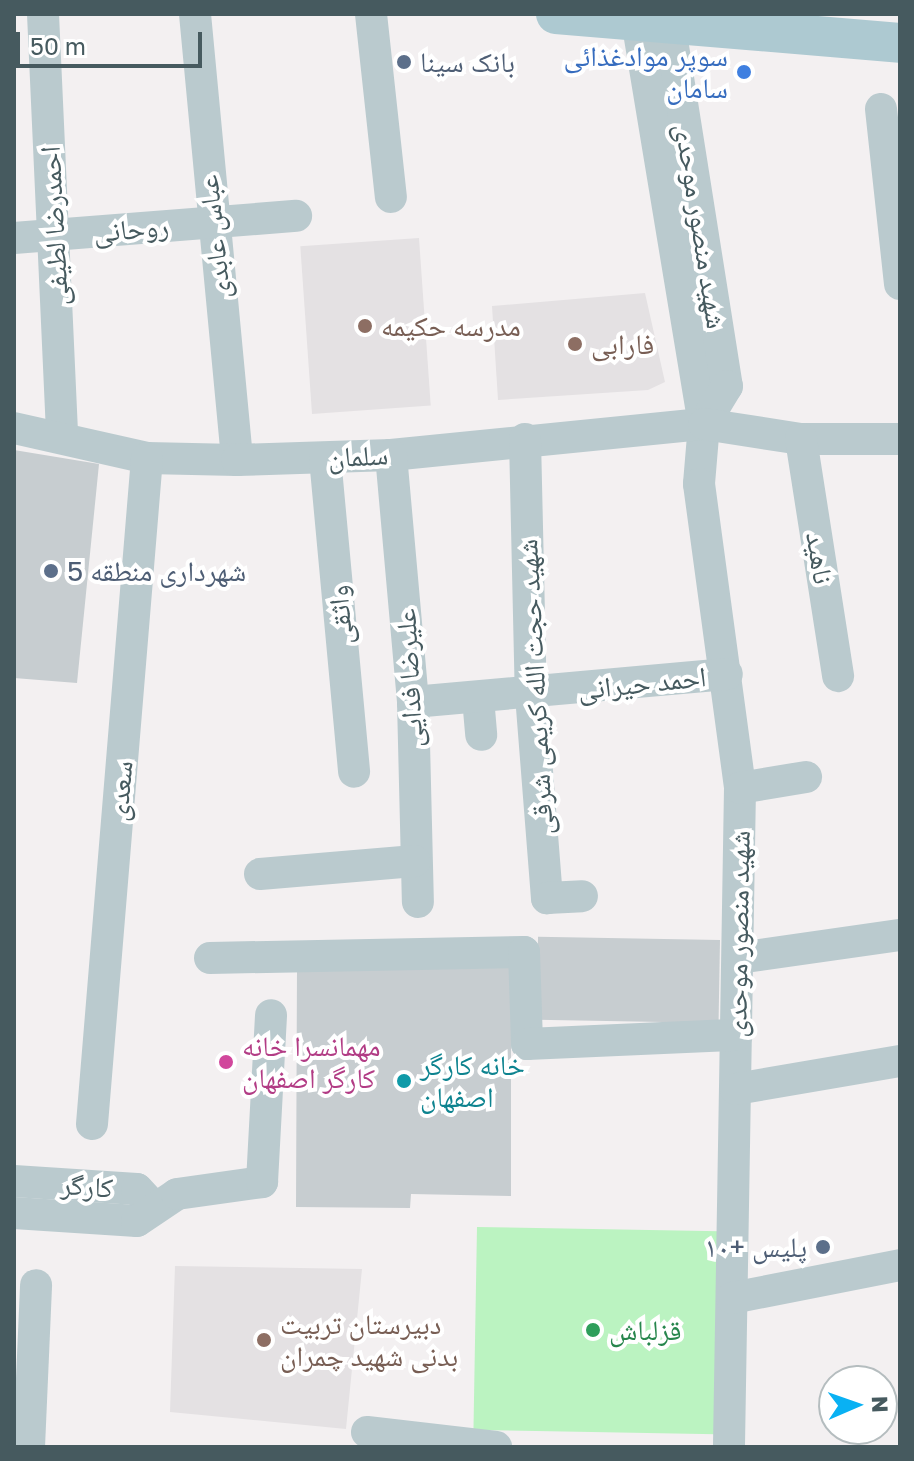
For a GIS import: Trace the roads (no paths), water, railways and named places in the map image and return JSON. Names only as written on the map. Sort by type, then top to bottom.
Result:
[{"type":"main road","points":[[556,14],[647,18],[900,43]]},
{"type":"street","name":"احمدرضا لطیفی","points":[[43,14],[62,438]]},
{"type":"street","name":"عباس عابدی","points":[[195,14],[212,223],[237,460]]},
{"type":"street","points":[[371,14],[391,197]]},
{"type":"street","name":"شهید منصور موحدی","points":[[647,18],[704,424],[699,484],[740,788],[729,1447]]},
{"type":"street","points":[[881,109],[900,284]]},
{"type":"street","name":"روحانی","points":[[14,238],[296,216]]},
{"type":"street","name":"سلمان","points":[[14,428],[147,458],[237,460],[391,455],[525,439],[704,424],[801,439],[900,439]]},
{"type":"street","name":"شهید حجت الله کریمی شرقی","points":[[525,439],[531,695],[547,898],[582,896]]},
{"type":"street","name":"ناهید","points":[[801,439],[838,676]]},
{"type":"street","name":"علیرضا فدایی","points":[[391,455],[413,702],[414,861],[418,902]]},
{"type":"street","name":"سعدی","points":[[92,1124],[147,458]]},
{"type":"street","name":"واثقی","points":[[325,458],[354,772]]},
{"type":"street","name":"احمد حیرانی","points":[[413,702],[531,695],[727,674]]},
{"type":"street","points":[[478,698],[481,735]]},
{"type":"street","points":[[740,788],[806,777]]},
{"type":"street","points":[[260,874],[414,861]]},
{"type":"street","points":[[738,958],[900,935]]},
{"type":"street","points":[[210,958],[524,952],[527,1044],[737,1035]]},
{"type":"street","points":[[152,1205],[262,1182],[271,1015]]},
{"type":"street","points":[[736,1089],[900,1061]]},
{"type":"street","name":"کارگر","points":[[14,1181],[137,1189],[152,1205],[137,1221],[14,1213]]},
{"type":"street","points":[[732,1298],[900,1265]]},
{"type":"street","points":[[29,1447],[36,1285]]},
{"type":"street","points":[[367,1432],[496,1447]]},
{"type":"place","name":"بانک سینا","points":[[404,62]]},
{"type":"place","name":"سوپر موادغذائی سامان","points":[[744,72]]},
{"type":"place","name":"مدرسه حکیمه","points":[[365,326]]},
{"type":"place","name":"فارابی","points":[[575,344]]},
{"type":"place","name":"شهرداری منطقه 5","points":[[51,571]]},
{"type":"place","name":"مهمانسرا خانه کارگر اصفهان","points":[[226,1062]]},
{"type":"place","name":"خانه کارگر اصفهان","points":[[404,1081]]},
{"type":"place","name":"پلیس +۱۰","points":[[823,1247]]},
{"type":"place","name":"قزلباش","points":[[593,1330]]},
{"type":"place","name":"دبیرستان تربیت بدنی شهید چمران","points":[[264,1340]]}]
